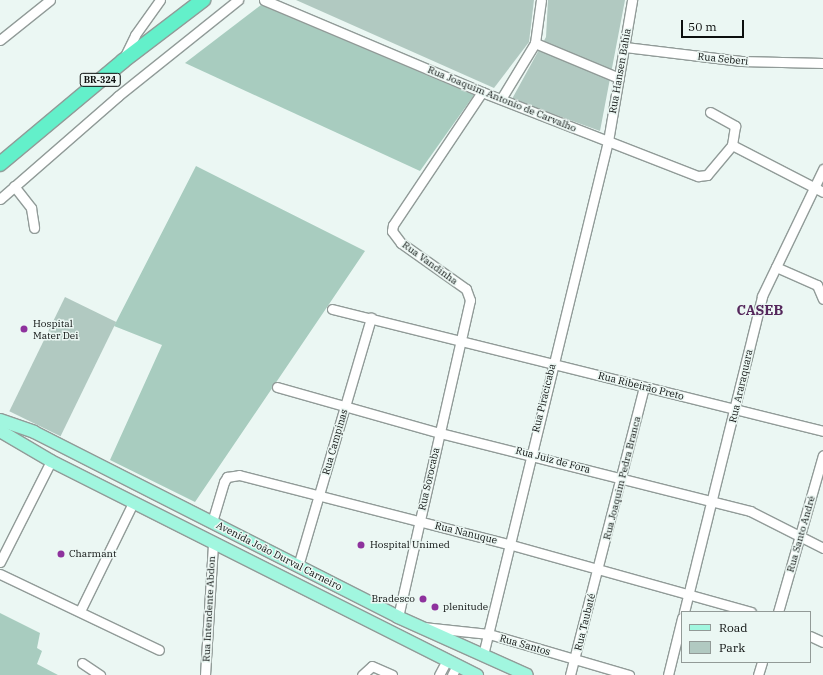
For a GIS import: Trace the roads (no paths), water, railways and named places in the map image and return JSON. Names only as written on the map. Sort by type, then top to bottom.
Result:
[{"type":"highway","name":"BR-324","points":[[0,164],[190,5],[203,0]]},
{"type":"main road","name":"Avenida João Durval Carneiro","points":[[0,414],[398,617],[526,675]]},
{"type":"main road","name":"Avenida João Durval Carneiro","points":[[0,420],[34,432]]},
{"type":"main road","name":"Avenida João Durval Carneiro","points":[[0,431],[51,461],[452,666],[476,675]]},
{"type":"main road","name":"Avenida João Durval Carneiro","points":[[0,436],[26,447]]},
{"type":"street","points":[[0,40],[50,0]]},
{"type":"street","points":[[123,61],[135,35],[160,0]]},
{"type":"street","points":[[0,199],[238,0]]},
{"type":"street","name":"Rua Joaquim Antonio de Carvalho","points":[[264,0],[482,92],[703,176],[732,145]]},
{"type":"street","points":[[501,99],[535,43],[541,0]]},
{"type":"street","name":"Rua Hansen Bahia","points":[[608,141],[632,0]]},
{"type":"street","points":[[535,43],[619,78]]},
{"type":"street","name":"Rua Seberi","points":[[625,46],[741,61],[823,63]]},
{"type":"street","name":"Rua Vandinha","points":[[459,341],[470,294],[401,243],[392,231],[397,216],[482,92]]},
{"type":"street","points":[[710,112],[734,126],[732,145],[823,192]]},
{"type":"street","name":"Rua Piracicaba","points":[[483,655],[489,634],[508,544],[608,141]]},
{"type":"street","name":"Rua Araraquara","points":[[684,611],[713,501],[760,305],[813,187],[823,169]]},
{"type":"street","points":[[14,186],[31,208],[34,228]]},
{"type":"street","points":[[776,267],[817,285],[823,299]]},
{"type":"street","name":"Rua Ribeirão Preto","points":[[332,309],[823,431]]},
{"type":"street","name":"Rua Campinas","points":[[298,566],[320,497],[371,318]]},
{"type":"street","name":"Rua Sorocaba","points":[[398,617],[440,433],[459,341]]},
{"type":"street","name":"Rua Juiz de Fora","points":[[277,387],[346,405],[440,433],[531,454],[622,479],[762,514],[823,548]]},
{"type":"street","name":"Rua Joaquim Pedra Branca","points":[[599,569],[644,387]]},
{"type":"street","name":"Rua Santo André","points":[[778,611],[823,455]]},
{"type":"street","points":[[0,562],[51,461]]},
{"type":"street","name":"Rua Nanuque","points":[[212,522],[224,482],[232,475],[508,544],[688,593],[748,611]]},
{"type":"street","points":[[80,611],[133,503]]},
{"type":"street","name":"Rua Intendente Abdon","points":[[205,675],[213,543]]},
{"type":"street","name":"Rua Taubaté","points":[[570,675],[576,659],[599,569]]},
{"type":"street","points":[[0,574],[80,611],[118,633],[159,650]]},
{"type":"street","points":[[668,675],[681,622]]},
{"type":"street","name":"Rua Santos","points":[[419,627],[489,634],[629,675]]},
{"type":"street","points":[[811,636],[823,642]]},
{"type":"street","points":[[82,663],[100,675]]},
{"type":"street","points":[[758,675],[762,663]]},
{"type":"street","points":[[362,675],[369,666],[380,672],[392,675]]},
{"type":"street","points":[[439,675],[452,666]]},
{"type":"place","name":"Hospital Mater Dei","points":[[24,329]]},
{"type":"place","name":"Hospital Unimed","points":[[361,545]]},
{"type":"place","name":"Charmant","points":[[61,554]]},
{"type":"place","name":"Bradesco","points":[[423,599]]},
{"type":"place","name":"plenitude","points":[[435,607]]},
{"type":"district","name":"CASEB","points":[[760,310]]}]
